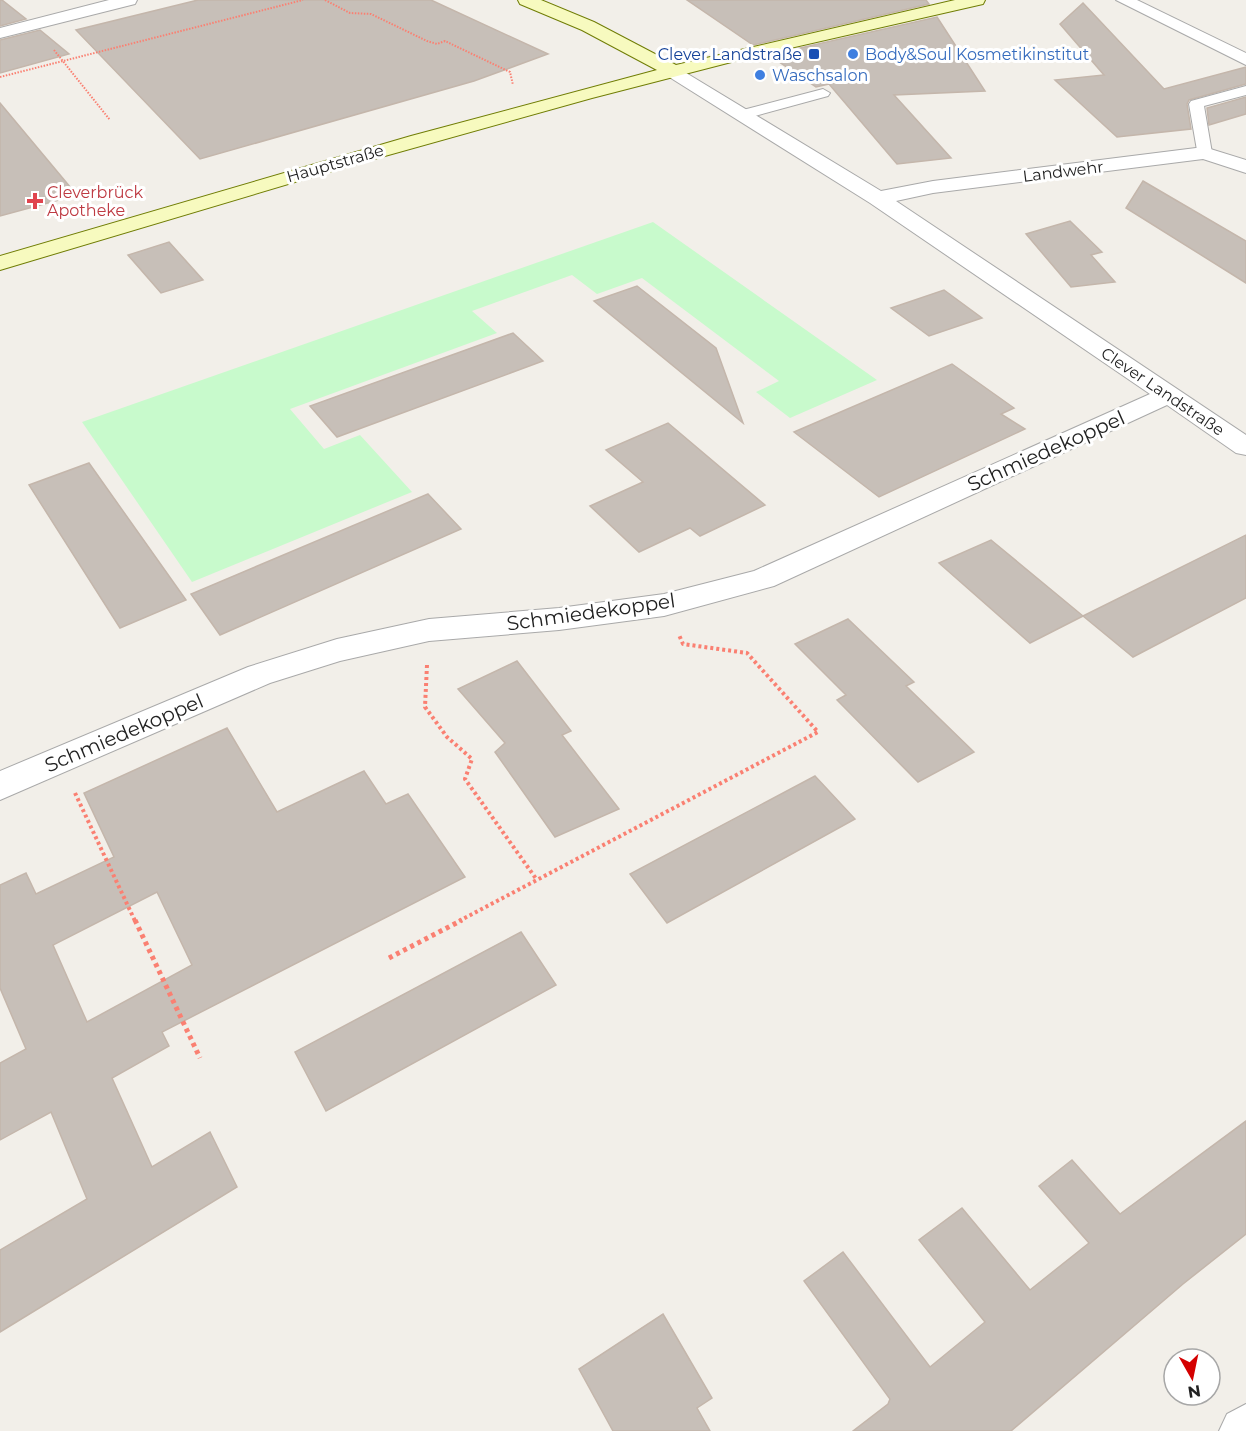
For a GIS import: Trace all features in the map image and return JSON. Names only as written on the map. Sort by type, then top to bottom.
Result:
[{"type":"main road","name":"Clever Landstraße","points":[[526,0],[588,26],[673,71]]},
{"type":"main road","name":"Hauptstraße","points":[[0,263],[362,155],[520,111],[673,71],[977,0]]},
{"type":"street","points":[[0,33],[129,0]]},
{"type":"street","points":[[1124,0],[1246,60]]},
{"type":"street","name":"Clever Landstraße","points":[[673,71],[878,198],[1246,447]]},
{"type":"street","name":"Landwehr","points":[[878,198],[933,187],[1204,153],[1246,167]]},
{"type":"street","name":"Schmiedekoppel","points":[[0,786],[259,675],[337,650],[429,630],[559,620],[664,605],[763,579],[1168,395]]},
{"type":"lane","points":[[1204,153],[1196,104],[1246,90]]},
{"type":"lane","points":[[744,114],[823,93]]},
{"type":"path","points":[[0,77],[303,0]]},
{"type":"path","points":[[325,0],[350,13],[371,14],[427,41],[436,44],[445,41],[510,72],[520,111]]},
{"type":"path","points":[[34,24],[110,120]]},
{"type":"path","points":[[389,958],[818,732],[747,653],[683,644],[664,605]]},
{"type":"path","points":[[429,630],[425,707],[447,737],[472,759],[465,779],[537,880]]},
{"type":"path","points":[[60,760],[200,1058]]},
{"type":"green space","points":[[653,222],[877,380],[790,418],[756,392],[779,381],[642,278],[597,294],[572,275],[472,311],[497,333],[290,409],[324,449],[360,435],[412,492],[192,582],[82,422]]},
{"type":"building","points":[[0,0],[2,0],[26,19],[0,26]]},
{"type":"building","points":[[198,0],[431,0],[548,54],[474,81],[200,159],[76,30]]},
{"type":"building","points":[[687,0],[926,0],[929,4],[753,45]]},
{"type":"building","points":[[1083,3],[1164,89],[1246,67],[1246,84],[1189,100],[1187,104],[1191,129],[1117,137],[1055,80],[1104,75],[1060,24]]},
{"type":"building","points":[[937,17],[985,91],[894,95],[951,158],[897,164],[829,84],[816,87],[769,55]]},
{"type":"building","points":[[40,30],[69,54],[0,73],[0,40]]},
{"type":"building","points":[[1246,97],[1246,114],[1209,125],[1207,108]]},
{"type":"building","points":[[0,103],[76,194],[77,195],[0,216]]},
{"type":"building","points":[[1143,181],[1246,241],[1246,283],[1126,208]]},
{"type":"building","points":[[1070,221],[1102,252],[1091,255],[1115,282],[1071,287],[1026,234]]},
{"type":"building","points":[[169,242],[203,280],[161,293],[128,255]]},
{"type":"building","points":[[637,286],[716,348],[743,423],[594,301]]},
{"type":"building","points":[[944,290],[982,318],[929,336],[891,308]]},
{"type":"building","points":[[513,333],[543,361],[337,437],[310,406]]},
{"type":"building","points":[[952,364],[1014,408],[1001,414],[1025,429],[879,497],[794,432]]},
{"type":"building","points":[[668,423],[765,505],[700,536],[690,528],[639,552],[590,506],[643,482],[606,450]]},
{"type":"building","points":[[89,463],[186,600],[120,628],[29,485]]},
{"type":"building","points":[[428,494],[461,529],[220,635],[191,594]]},
{"type":"building","points":[[1246,535],[1246,598],[1133,657],[1083,616]]},
{"type":"building","points":[[991,540],[1083,616],[1030,643],[939,563]]},
{"type":"building","points":[[848,619],[914,682],[906,686],[974,752],[918,782],[837,700],[846,695],[795,644]]},
{"type":"building","points":[[517,661],[571,731],[562,735],[619,809],[555,837],[495,752],[505,743],[458,689]]},
{"type":"building","points":[[227,728],[277,812],[364,771],[386,804],[408,794],[465,877],[162,1032],[169,1046],[112,1078],[152,1167],[210,1132],[237,1187],[0,1332],[0,1250],[87,1199],[51,1112],[0,1140],[0,1063],[26,1049],[0,988],[0,885],[26,873],[36,894],[114,857],[84,793]],"holes":[[[157,892],[192,965],[87,1022],[53,945]]]},
{"type":"building","points":[[815,776],[855,819],[667,923],[630,874]]},
{"type":"building","points":[[521,932],[556,985],[326,1111],[295,1052]]},
{"type":"building","points":[[1246,1121],[1246,1234],[1183,1284],[1011,1431],[853,1431],[888,1404],[890,1399],[804,1281],[843,1252],[930,1367],[985,1322],[919,1240],[962,1208],[1030,1290],[1089,1243],[1039,1186],[1072,1160],[1120,1214]]},
{"type":"building","points":[[663,1314],[712,1398],[697,1408],[710,1431],[613,1431],[579,1369]]},
{"type":"place","name":"Clever Landstraße","points":[[814,54]]},
{"type":"place","name":"Body&Soul Kosmetikinstitut","points":[[853,54]]},
{"type":"place","name":"Waschsalon","points":[[760,75]]},
{"type":"place","name":"Cleverbrück Apotheke","points":[[35,201]]}]
